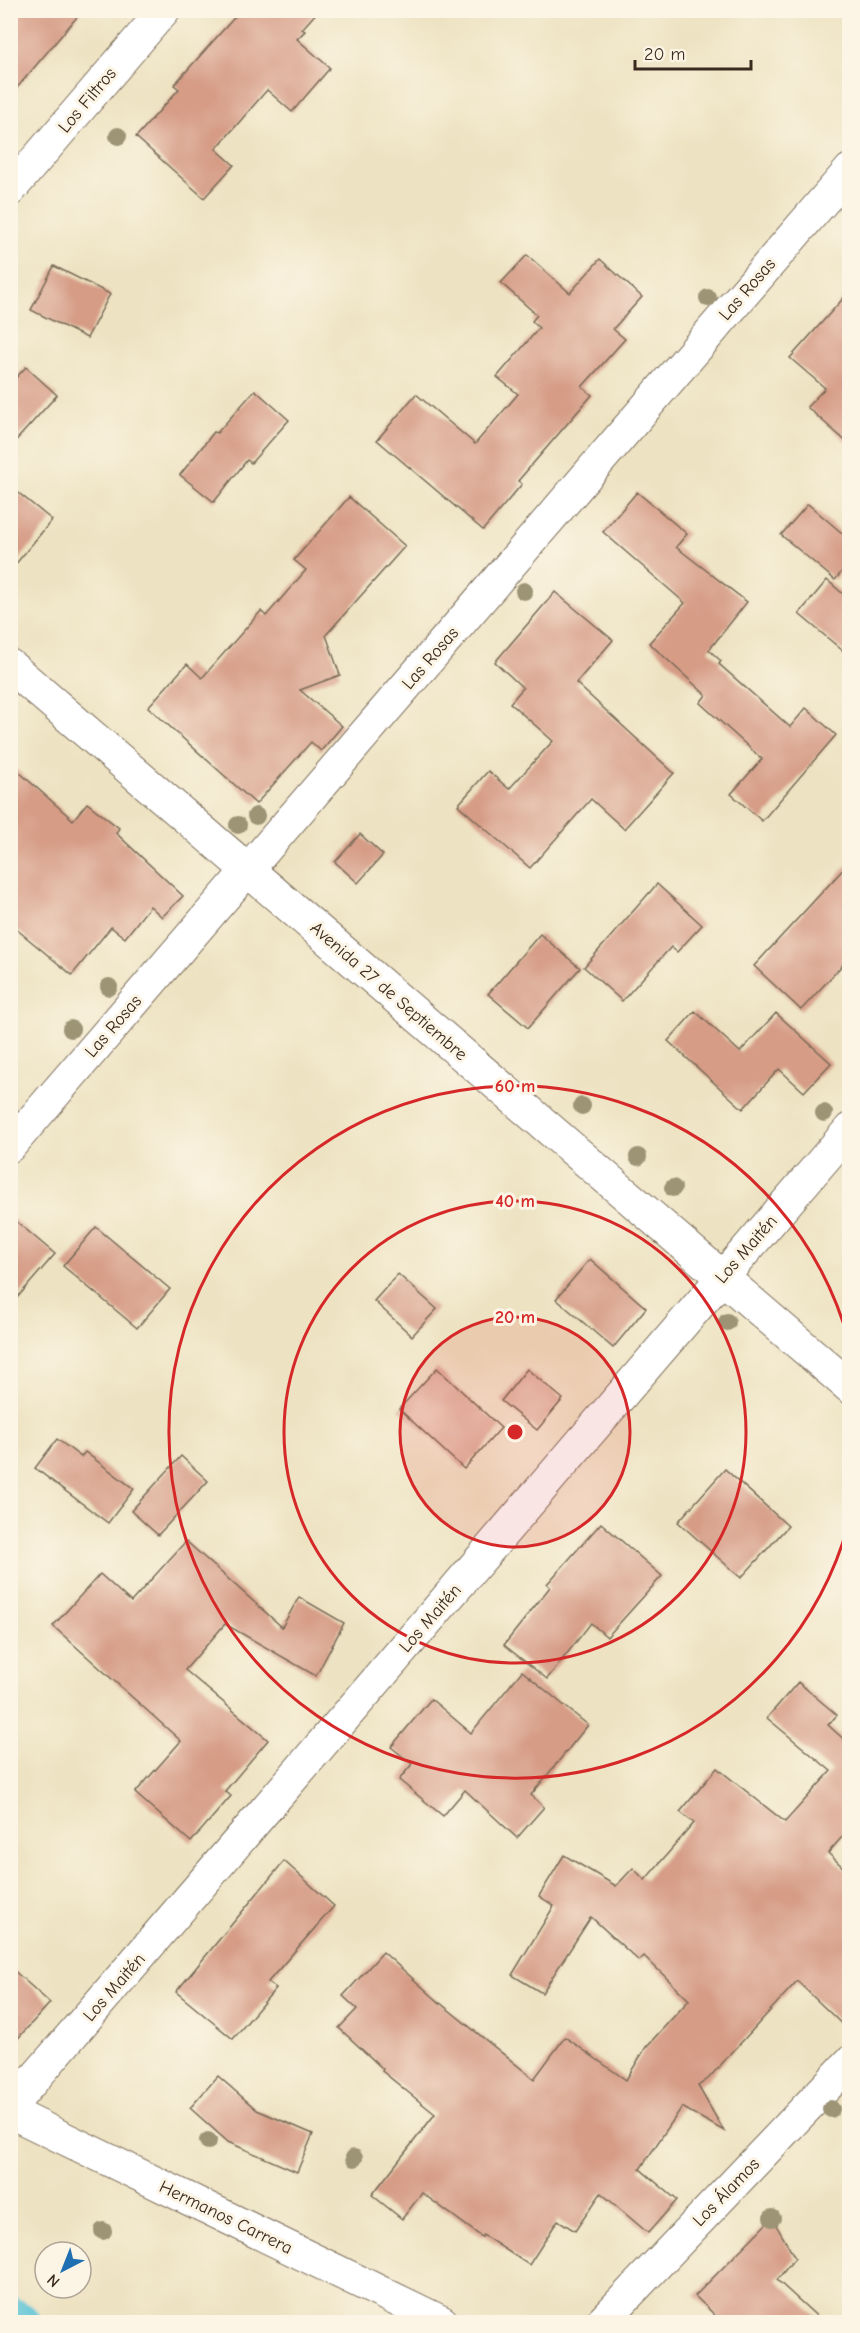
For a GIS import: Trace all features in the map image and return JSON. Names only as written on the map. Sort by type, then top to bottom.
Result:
[{"type":"street","name":"Los Filtros","points":[[10,190],[164,10]]},
{"type":"street","name":"Las Rosas","points":[[10,1146],[849,170]]},
{"type":"street","name":"Avenida 27 de Septiembre","points":[[10,666],[849,1387]]},
{"type":"street","name":"Los Maitén","points":[[10,2107],[849,1129]]},
{"type":"street","name":"Los Álamos","points":[[602,2322],[849,2062]]},
{"type":"street","name":"Hermanos Carrera","points":[[10,2112],[442,2322]]},
{"type":"building","points":[[10,10],[83,10],[10,96]]},
{"type":"building","points":[[241,10],[319,10],[302,29],[305,31],[297,39],[330,68],[292,112],[267,90],[216,149],[234,165],[204,198],[136,137],[179,89],[174,85]]},
{"type":"building","points":[[527,255],[570,293],[600,259],[642,297],[613,329],[625,339],[582,387],[592,395],[518,481],[522,484],[483,530],[377,440],[416,394],[475,444],[518,394],[497,377],[539,328],[532,321],[537,315],[501,283]]},
{"type":"building","points":[[54,266],[110,294],[87,338],[31,310]]},
{"type":"building","points":[[849,292],[849,444],[807,407],[825,388],[790,358]]},
{"type":"building","points":[[26,367],[57,395],[10,447],[10,384]]},
{"type":"building","points":[[255,390],[289,420],[251,463],[247,460],[214,502],[180,475],[214,432],[217,433]]},
{"type":"building","points":[[10,486],[52,520],[10,571]]},
{"type":"building","points":[[637,492],[687,534],[676,547],[747,602],[709,650],[721,661],[719,664],[790,727],[806,708],[836,735],[762,821],[731,794],[762,759],[700,703],[706,695],[649,643],[685,603],[603,532]]},
{"type":"building","points":[[349,497],[405,546],[326,635],[340,675],[300,690],[342,726],[321,751],[311,742],[256,804],[148,707],[187,664],[202,678],[261,611],[266,616],[306,570],[294,560]]},
{"type":"building","points":[[808,504],[849,539],[849,563],[835,580],[781,535]]},
{"type":"building","points":[[827,580],[849,599],[849,656],[799,614]]},
{"type":"building","points":[[555,592],[613,640],[576,683],[674,773],[624,829],[591,799],[530,868],[458,805],[488,771],[509,789],[553,741],[510,703],[523,688],[495,662]]},
{"type":"building","points":[[10,764],[73,820],[87,803],[119,828],[116,833],[183,896],[162,917],[150,906],[125,938],[111,927],[72,975],[10,924]]},
{"type":"building","points":[[360,834],[383,855],[358,883],[335,862]]},
{"type":"building","points":[[849,863],[849,958],[801,1010],[754,966]]},
{"type":"building","points":[[657,884],[702,925],[677,952],[671,947],[622,1001],[584,967]]},
{"type":"building","points":[[540,934],[580,968],[528,1028],[488,994]]},
{"type":"building","points":[[695,1011],[740,1052],[776,1013],[831,1063],[804,1092],[779,1069],[743,1109],[668,1041]]},
{"type":"building","points":[[10,1216],[55,1254],[10,1306]]},
{"type":"building","points":[[96,1227],[170,1289],[137,1328],[63,1266]]},
{"type":"building","points":[[590,1259],[646,1308],[613,1348],[556,1299]]},
{"type":"building","points":[[398,1274],[437,1309],[412,1336],[374,1301]]},
{"type":"building","points":[[437,1368],[501,1428],[464,1469],[399,1409]]},
{"type":"building","points":[[527,1369],[563,1399],[537,1430],[501,1401]]},
{"type":"building","points":[[57,1439],[81,1457],[85,1452],[134,1489],[108,1523],[35,1468]]},
{"type":"building","points":[[181,1456],[208,1481],[158,1535],[131,1511]]},
{"type":"building","points":[[725,1469],[788,1526],[741,1578],[678,1522]]},
{"type":"building","points":[[601,1523],[662,1576],[607,1637],[591,1623],[547,1679],[504,1645],[550,1587],[547,1584]]},
{"type":"building","points":[[186,1541],[282,1627],[299,1597],[344,1623],[316,1676],[225,1624],[185,1670],[268,1740],[225,1791],[231,1796],[191,1842],[135,1793],[181,1741],[53,1626],[100,1574],[131,1602]]},
{"type":"building","points":[[522,1671],[588,1725],[531,1795],[544,1807],[517,1838],[465,1790],[443,1816],[399,1780],[412,1764],[391,1747],[431,1699],[471,1733]]},
{"type":"building","points":[[798,1682],[837,1715],[828,1725],[849,1744],[849,1829],[828,1853],[849,1873],[849,2031],[797,1981],[708,2079],[698,2086],[724,2131],[682,2107],[640,2169],[677,2200],[648,2233],[601,2193],[575,2231],[558,2220],[529,2265],[483,2235],[482,2237],[422,2193],[402,2219],[372,2195],[435,2114],[382,2071],[383,2069],[339,2028],[357,2009],[343,1996],[383,1952],[439,2002],[534,2079],[565,2037],[626,2080],[646,2047],[689,2000],[644,1956],[639,1961],[591,1917],[542,1993],[512,1975],[554,1906],[539,1896],[564,1855],[616,1886],[633,1868],[645,1880],[694,1823],[680,1812],[717,1768],[785,1822],[831,1771],[767,1718]]},
{"type":"building","points":[[284,1861],[334,1906],[268,1982],[276,1988],[233,2039],[176,1992]]},
{"type":"building","points":[[10,1967],[50,2003],[10,2047]]},
{"type":"building","points":[[218,2076],[257,2110],[313,2134],[297,2172],[228,2142],[190,2108]]},
{"type":"building","points":[[772,2218],[795,2258],[777,2280],[823,2322],[722,2322],[695,2296]]},
{"type":"waterway","points":[[10,2317],[20,2322]]}]
